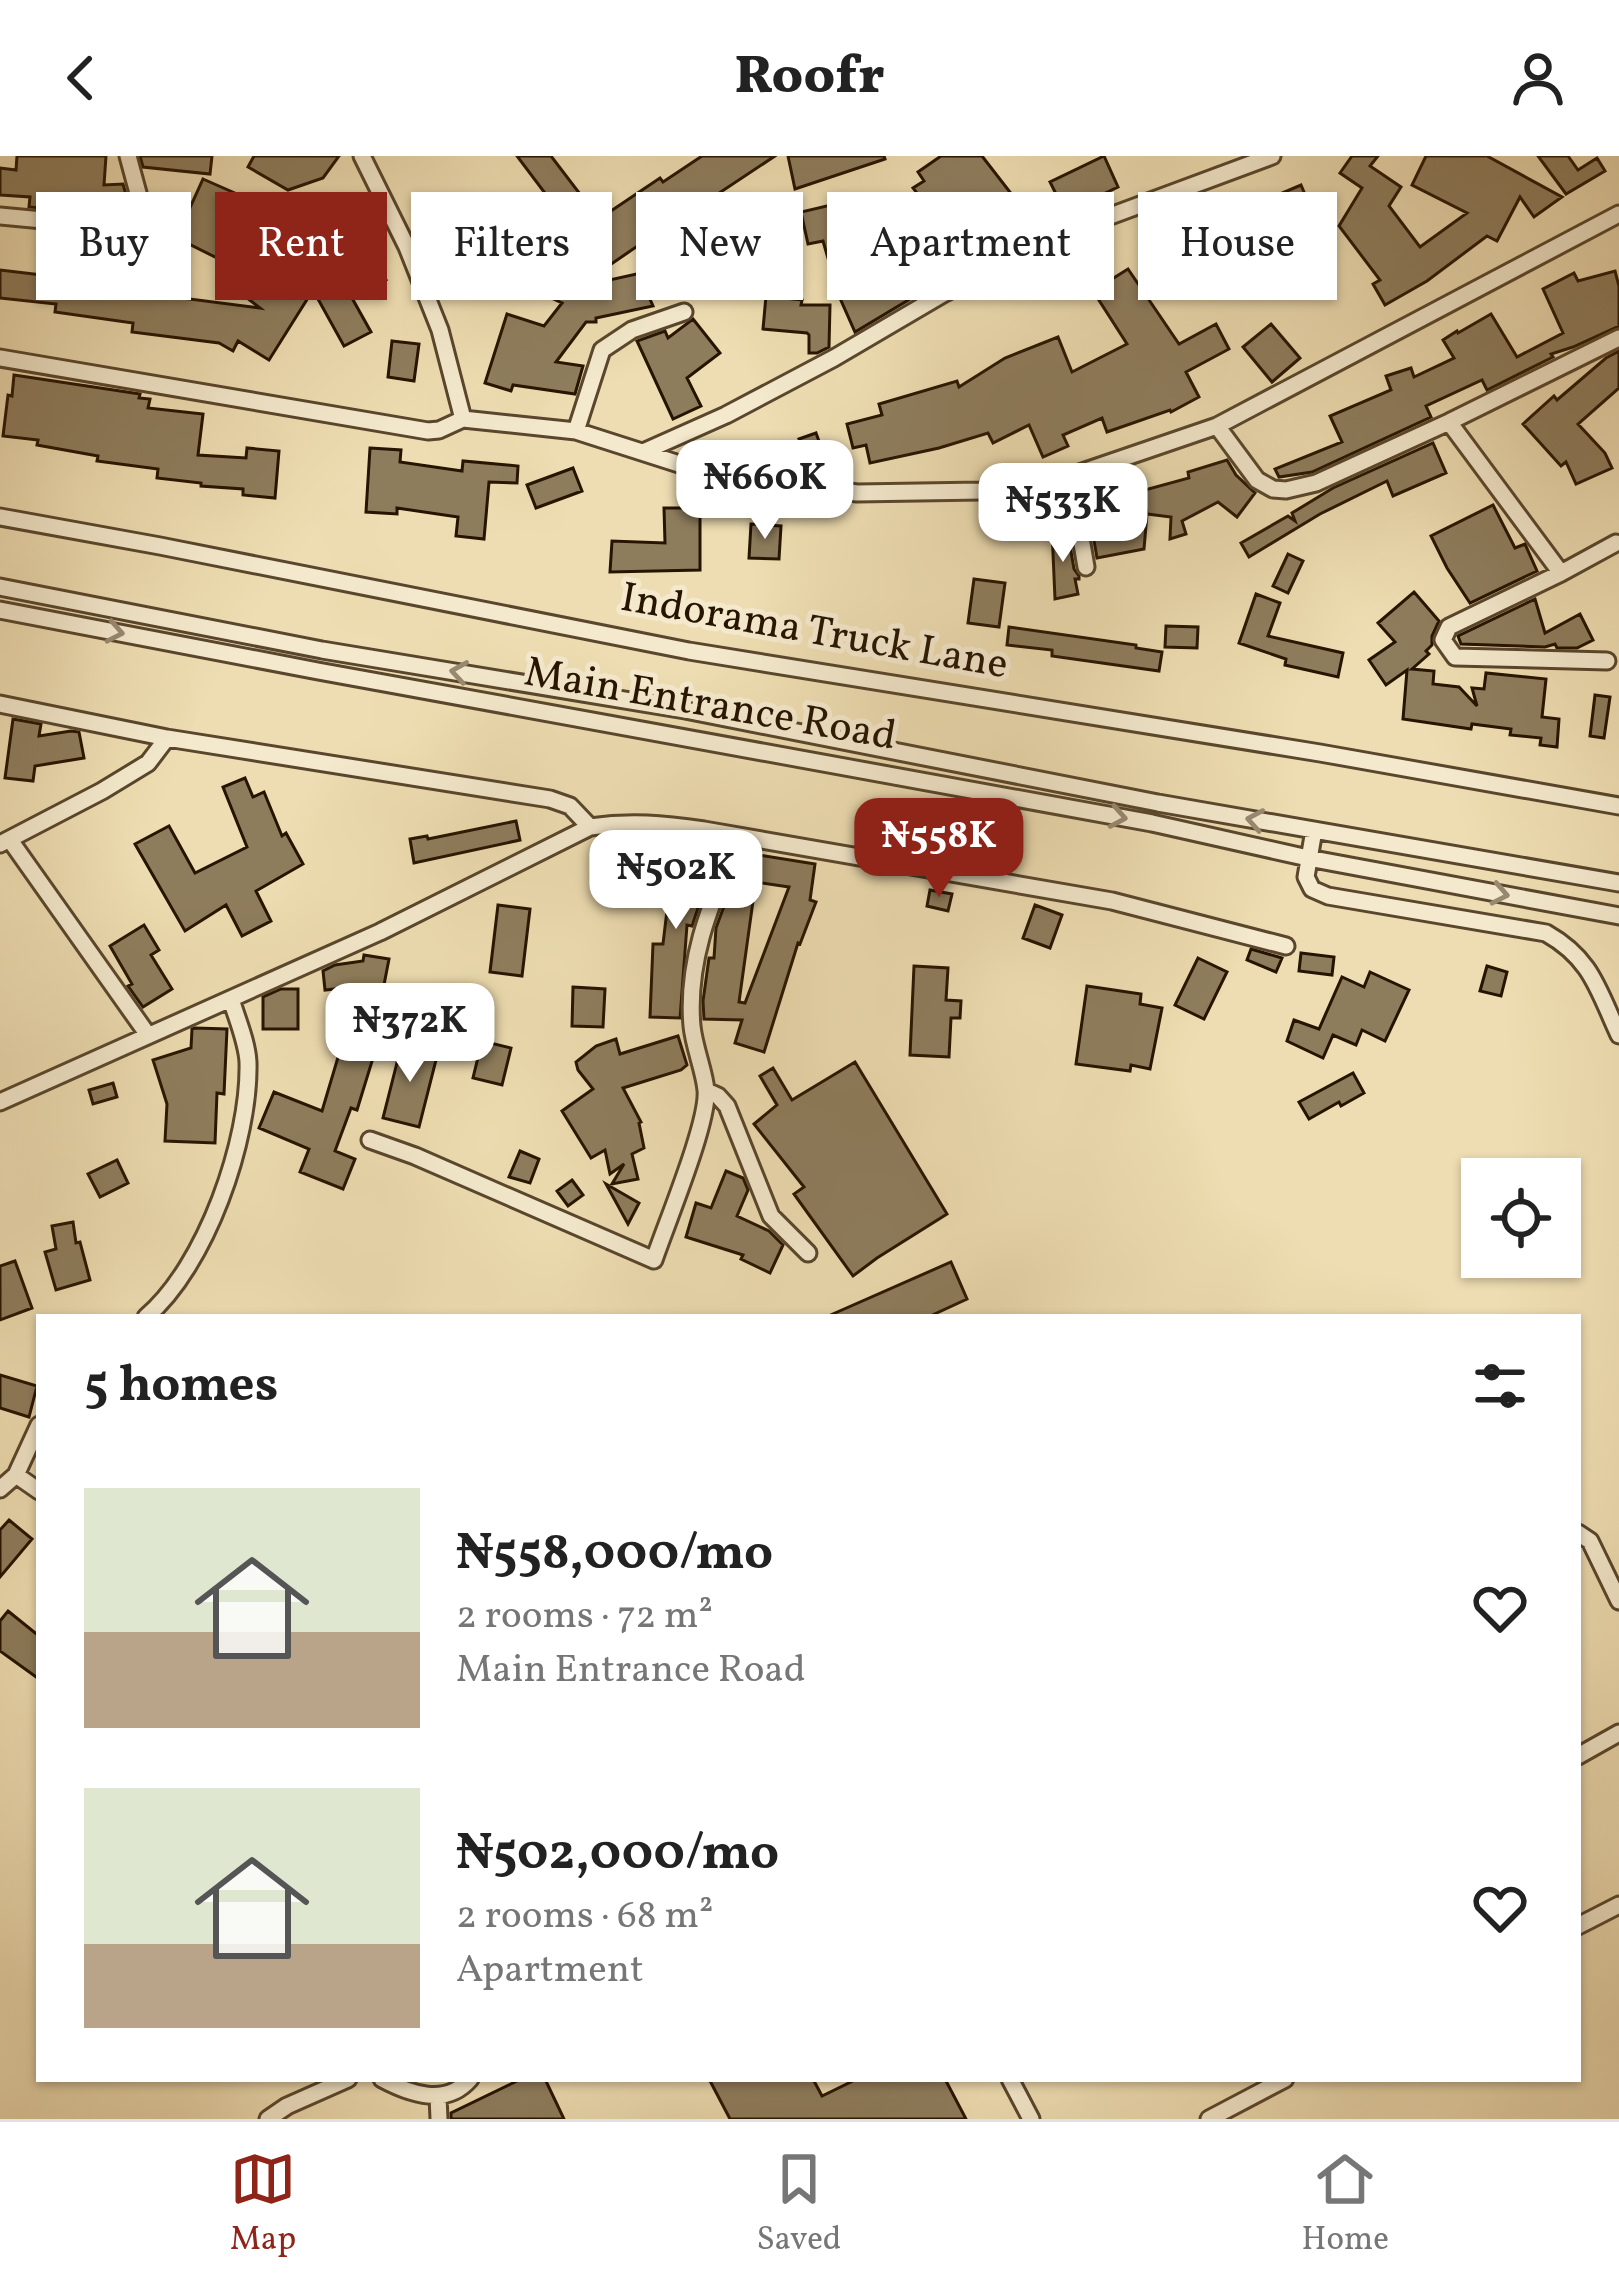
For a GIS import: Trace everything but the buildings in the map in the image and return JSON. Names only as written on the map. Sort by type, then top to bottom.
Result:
[{"type":"street","points":[[0,216],[148,230],[128,156]]},
{"type":"street","points":[[362,156],[407,247],[440,330],[463,419]]},
{"type":"street","points":[[643,452],[726,415],[943,294],[1059,236],[1272,156]]},
{"type":"street","points":[[0,358],[428,431],[463,419],[576,431],[704,472],[857,493],[981,491],[1056,482],[1217,426],[1619,214]]},
{"type":"street","points":[[576,431],[602,350],[632,331],[684,312]]},
{"type":"street","points":[[1217,426],[1257,480],[1286,490],[1316,483],[1619,338]]},
{"type":"street","points":[[1449,422],[1561,573]]},
{"type":"street","points":[[1056,482],[1077,515],[1086,567]]},
{"type":"street","name":"Indorama Truck Lane","points":[[0,517],[689,651],[1619,806]]},
{"type":"street","points":[[1607,661],[1455,657],[1443,640],[1449,627],[1616,543]]},
{"type":"street","points":[[0,587],[322,650],[685,710],[1158,803],[1619,883]]},
{"type":"street","name":"Main Entrance Road","points":[[0,610],[1151,823],[1308,858],[1619,916]]},
{"type":"street","points":[[0,704],[166,738],[550,800],[570,806],[590,827]]},
{"type":"street","points":[[148,1035],[5,842],[148,763],[166,738]]},
{"type":"street","points":[[0,1102],[380,932],[590,827],[647,821],[1112,901],[1286,946]]},
{"type":"street","points":[[1314,830],[1306,878],[1312,889],[1328,896],[1546,933],[1582,959],[1619,1035]]},
{"type":"street","points":[[370,1140],[654,1260],[702,1120],[706,1091],[692,1026],[694,955],[738,837]]},
{"type":"street","points":[[150,1314],[182,1276],[216,1210],[235,1159],[248,1058],[231,999]]},
{"type":"street","points":[[706,1091],[728,1106],[771,1216],[808,1253]]},
{"type":"street","points":[[0,1489],[16,1475],[36,1432]]},
{"type":"street","points":[[16,1475],[36,1489]]},
{"type":"street","points":[[1581,1535],[1590,1541],[1619,1601]]},
{"type":"street","points":[[1581,1754],[1619,1733]]},
{"type":"street","points":[[1581,1924],[1619,1905]]},
{"type":"street","points":[[268,2119],[341,2082]]},
{"type":"street","points":[[388,2082],[406,2092],[438,2096],[454,2093],[468,2082]]},
{"type":"street","points":[[1012,2082],[1031,2119]]},
{"type":"street","points":[[1209,2119],[1279,2082]]},
{"type":"street","points":[[438,2096],[439,2119]]}]
